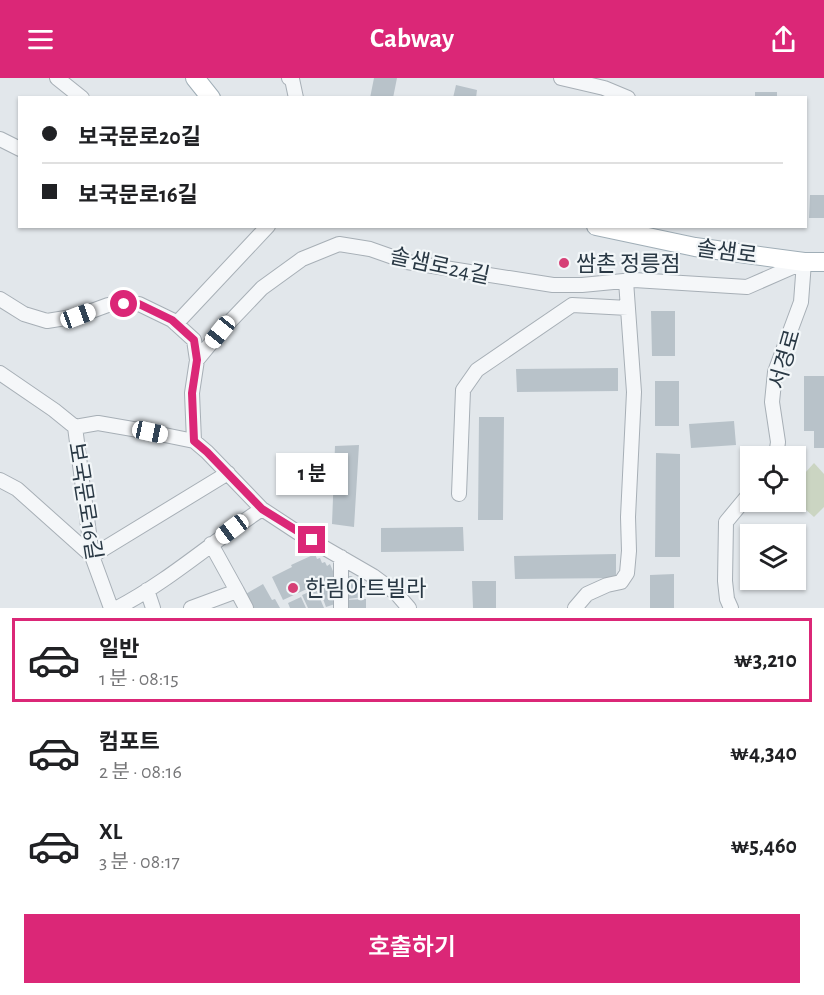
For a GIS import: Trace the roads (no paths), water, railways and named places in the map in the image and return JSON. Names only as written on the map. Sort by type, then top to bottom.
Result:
[{"type":"main road","points":[[195,78],[209,96]]},
{"type":"main road","name":"솔샘로","points":[[614,228],[632,230],[695,247],[804,262],[824,262]]},
{"type":"street","points":[[57,78],[80,96]]},
{"type":"street","points":[[290,78],[296,96]]},
{"type":"street","points":[[561,78],[604,88],[623,96]]},
{"type":"street","points":[[0,139],[18,148]]},
{"type":"street","points":[[176,324],[266,228]]},
{"type":"street","name":"솔샘로24길","points":[[197,360],[262,288],[302,260],[339,244],[370,249],[407,262],[553,285],[626,281],[747,287],[804,262]]},
{"type":"street","name":"서경로","points":[[777,446],[772,402],[775,372],[801,302],[804,262]]},
{"type":"street","points":[[574,608],[587,594],[621,582],[627,573],[634,392],[626,281]]},
{"type":"street","points":[[0,299],[24,314],[48,321],[78,316],[108,305],[139,304],[172,320],[194,340],[197,360],[192,393],[194,441],[262,509],[387,586],[401,597],[409,608]]},
{"type":"street","points":[[459,494],[463,390],[477,370],[572,305],[628,308]]},
{"type":"street","name":"보국문로16길","points":[[0,374],[75,427],[92,556],[111,608]]},
{"type":"street","name":"보국문로16길","points":[[75,427],[98,423],[194,441]]},
{"type":"street","points":[[0,480],[17,489],[92,556],[228,473]]},
{"type":"street","points":[[731,608],[727,599],[725,581],[726,522],[740,505]]},
{"type":"street","points":[[117,608],[147,590],[262,509]]},
{"type":"street","points":[[211,544],[246,608]]},
{"type":"street","points":[[337,606],[341,557]]},
{"type":"street","points":[[147,590],[153,608]]},
{"type":"street","points":[[191,608],[237,591]]},
{"type":"place","name":"쌈촌 정릉점","points":[[564,263]]},
{"type":"place","name":"한림아트빌라","points":[[293,588]]}]
